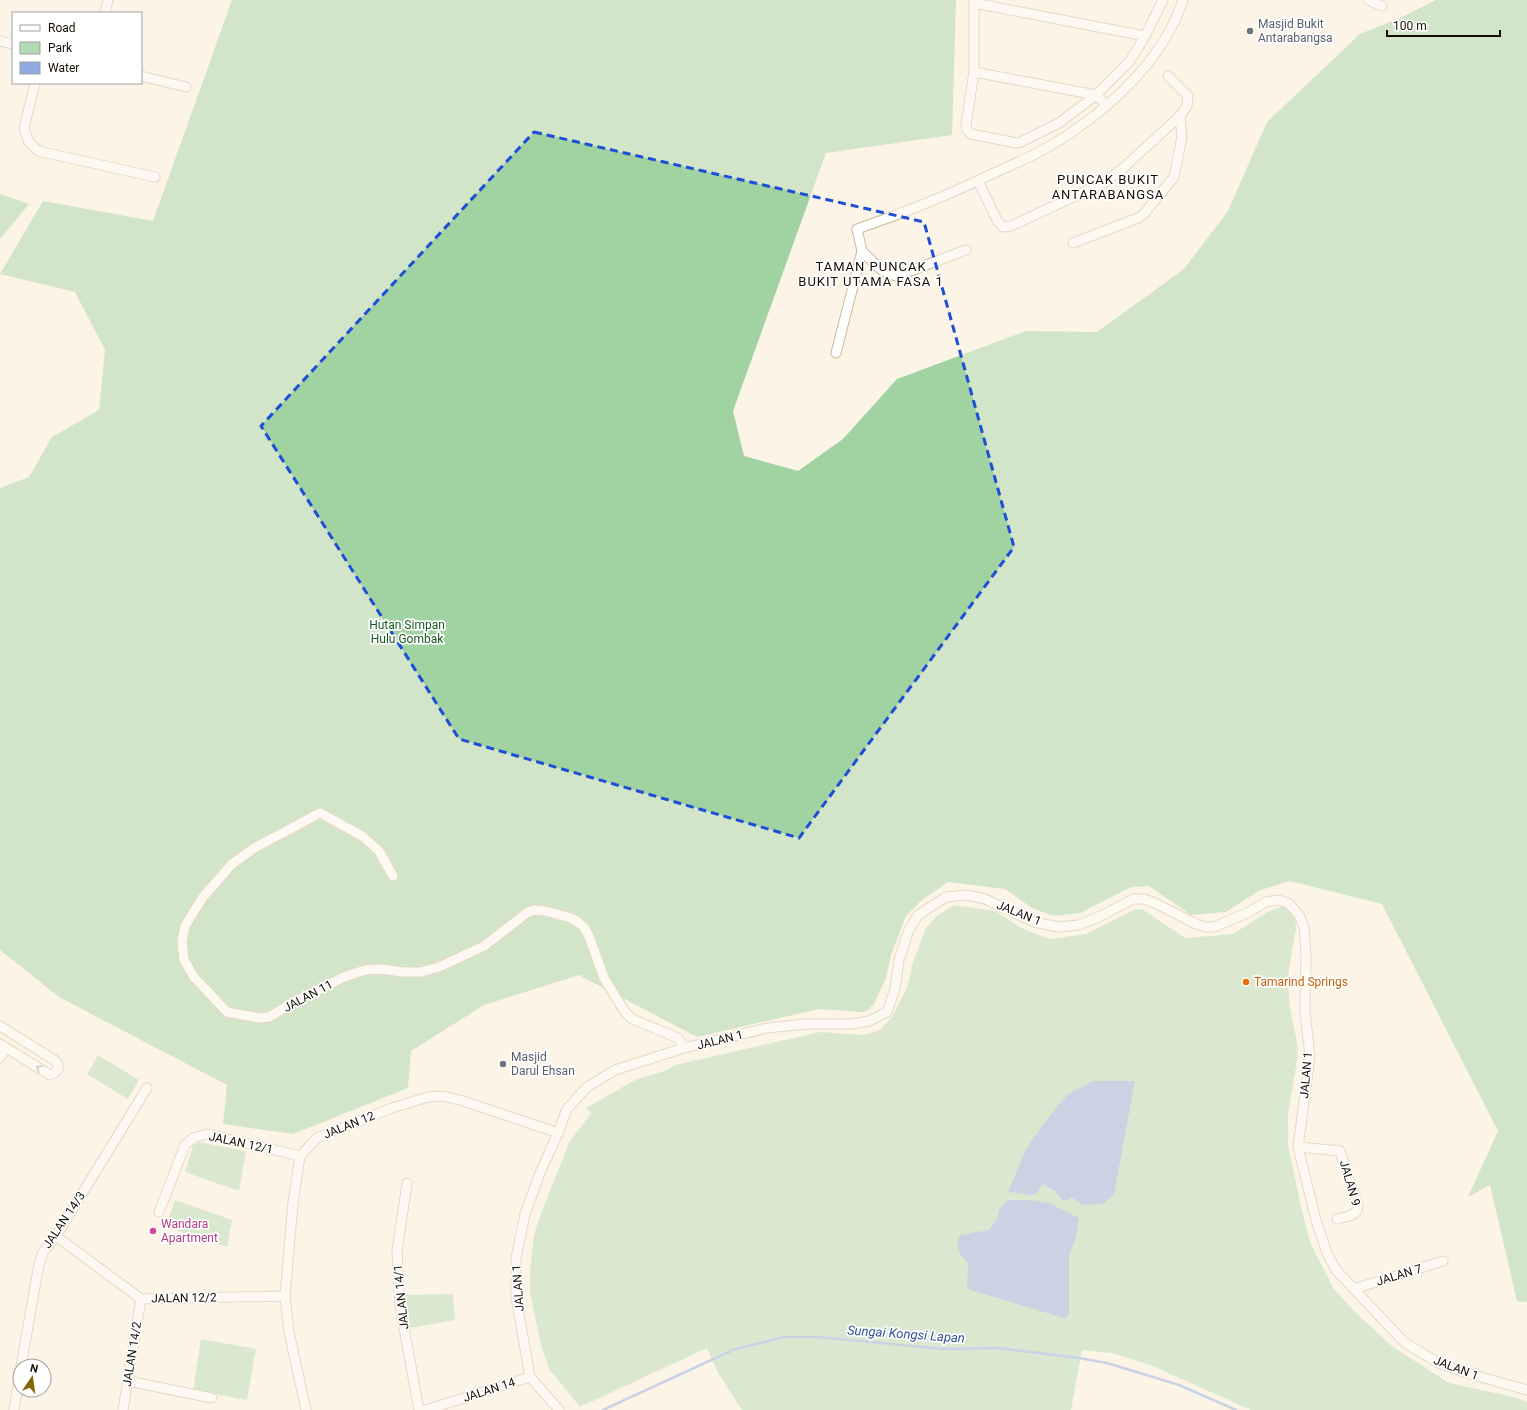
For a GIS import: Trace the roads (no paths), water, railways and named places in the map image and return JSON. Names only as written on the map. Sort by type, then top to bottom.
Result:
[{"type":"street","points":[[105,12],[108,0]]},
{"type":"street","points":[[1145,36],[974,2],[974,72],[966,125],[967,130],[971,134],[1016,143],[1021,142],[1059,123],[1096,95],[1130,61],[1145,36],[1163,0]]},
{"type":"street","points":[[836,353],[862,251],[857,229],[932,202],[1044,149],[1072,132],[1107,104],[1151,61],[1172,28],[1183,0]]},
{"type":"street","points":[[1368,0],[1382,6]]},
{"type":"street","points":[[0,41],[12,44]]},
{"type":"street","points":[[974,72],[1096,95],[1107,104]]},
{"type":"street","points":[[142,76],[186,87]]},
{"type":"street","points":[[978,181],[998,222],[1003,226],[1011,226],[1103,183],[1121,170],[1180,116],[1187,106],[1188,96],[1168,76]]},
{"type":"street","points":[[35,84],[24,128],[28,141],[38,151],[155,177]]},
{"type":"street","points":[[1073,243],[1143,215],[1174,177],[1182,137],[1180,116]]},
{"type":"street","points":[[862,251],[885,274],[897,276],[966,250]]},
{"type":"street","name":"JALAN 11","points":[[393,876],[379,851],[362,836],[320,813],[256,847],[232,864],[203,897],[185,926],[182,941],[184,960],[194,977],[227,1012],[258,1018],[269,1017],[344,976],[365,970],[380,969],[403,972],[421,972],[439,967],[484,946],[528,912],[535,910],[545,911],[571,918],[584,927],[604,978],[625,1012],[632,1019],[678,1038],[684,1048]]},
{"type":"street","name":"JALAN 1","points":[[530,1376],[516,1297],[516,1258],[525,1214],[540,1172],[567,1109],[587,1087],[615,1070],[684,1048],[767,1028],[805,1024],[851,1024],[869,1021],[887,1012],[895,989],[899,960],[909,930],[918,915],[946,897],[966,895],[985,899],[1034,922],[1059,927],[1079,925],[1133,899],[1144,899],[1155,903],[1196,924],[1206,927],[1214,927],[1247,913],[1266,902],[1278,900],[1288,903],[1300,915],[1304,927],[1306,963],[1305,1012],[1310,1056],[1298,1147],[1317,1224],[1327,1253],[1336,1270],[1405,1343],[1439,1363],[1473,1375],[1527,1390]]},
{"type":"street","points":[[0,1026],[51,1057],[58,1065],[58,1070],[50,1075],[3,1046],[0,1058]]},
{"type":"street","name":"JALAN 14/3","points":[[22,1358],[38,1264],[43,1252],[56,1236],[147,1088]]},
{"type":"street","name":"JALAN 12","points":[[300,1156],[317,1138],[392,1108],[428,1097],[443,1096],[463,1101],[558,1133]]},
{"type":"street","name":"JALAN 12/1","points":[[159,1212],[185,1145],[193,1138],[207,1134],[300,1156]]},
{"type":"street","name":"JALAN 9","points":[[1298,1147],[1340,1152],[1358,1206],[1358,1211],[1355,1214],[1337,1219]]},
{"type":"street","points":[[300,1156],[293,1203],[285,1296],[289,1332],[306,1410]]},
{"type":"street","name":"JALAN 14/1","points":[[407,1183],[397,1251],[400,1306],[419,1410]]},
{"type":"street","name":"JALAN 12/2","points":[[56,1236],[141,1299],[285,1296]]},
{"type":"street","name":"JALAN 7","points":[[1354,1289],[1443,1261]]},
{"type":"street","name":"JALAN 14/2","points":[[123,1410],[141,1299]]},
{"type":"street","points":[[530,1376],[559,1410]]},
{"type":"street","name":"JALAN 14","points":[[426,1410],[530,1376]]},
{"type":"street","points":[[128,1381],[212,1398]]},
{"type":"street","points":[[14,1410],[16,1398]]},
{"type":"water","points":[[1093,1081],[1135,1081],[1114,1194],[1103,1204],[1083,1205],[1071,1197],[1068,1200],[1062,1200],[1055,1191],[1043,1184],[1035,1195],[1008,1192],[1025,1151],[1047,1119],[1067,1095]]},
{"type":"water","points":[[1008,1200],[1029,1200],[1049,1203],[1079,1218],[1076,1238],[1069,1255],[1069,1315],[1064,1318],[967,1289],[968,1263],[960,1254],[957,1244],[960,1235],[989,1230],[998,1218],[999,1210]]},
{"type":"waterway","name":"Sungai Kongsi Lapan","points":[[603,1410],[733,1350],[784,1337],[819,1337],[943,1349],[998,1348],[1079,1358],[1107,1363],[1179,1385],[1236,1410]]},
{"type":"place","name":"Masjid Bukit Antarabangsa","points":[[1250,31]]},
{"type":"place","name":"Tamarind Springs","points":[[1246,982]]},
{"type":"place","name":"Masjid Darul Ehsan","points":[[503,1064]]},
{"type":"place","name":"Wandara Apartment","points":[[153,1231]]},
{"type":"district","name":"PUNCAK BUKIT ANTARABANGSA","points":[[1108,186]]},
{"type":"district","name":"TAMAN PUNCAK BUKIT UTAMA FASA 1","points":[[871,274]]},
{"type":"park label","name":"Hutan Simpan Hulu Gombak","points":[[407,632]]}]
